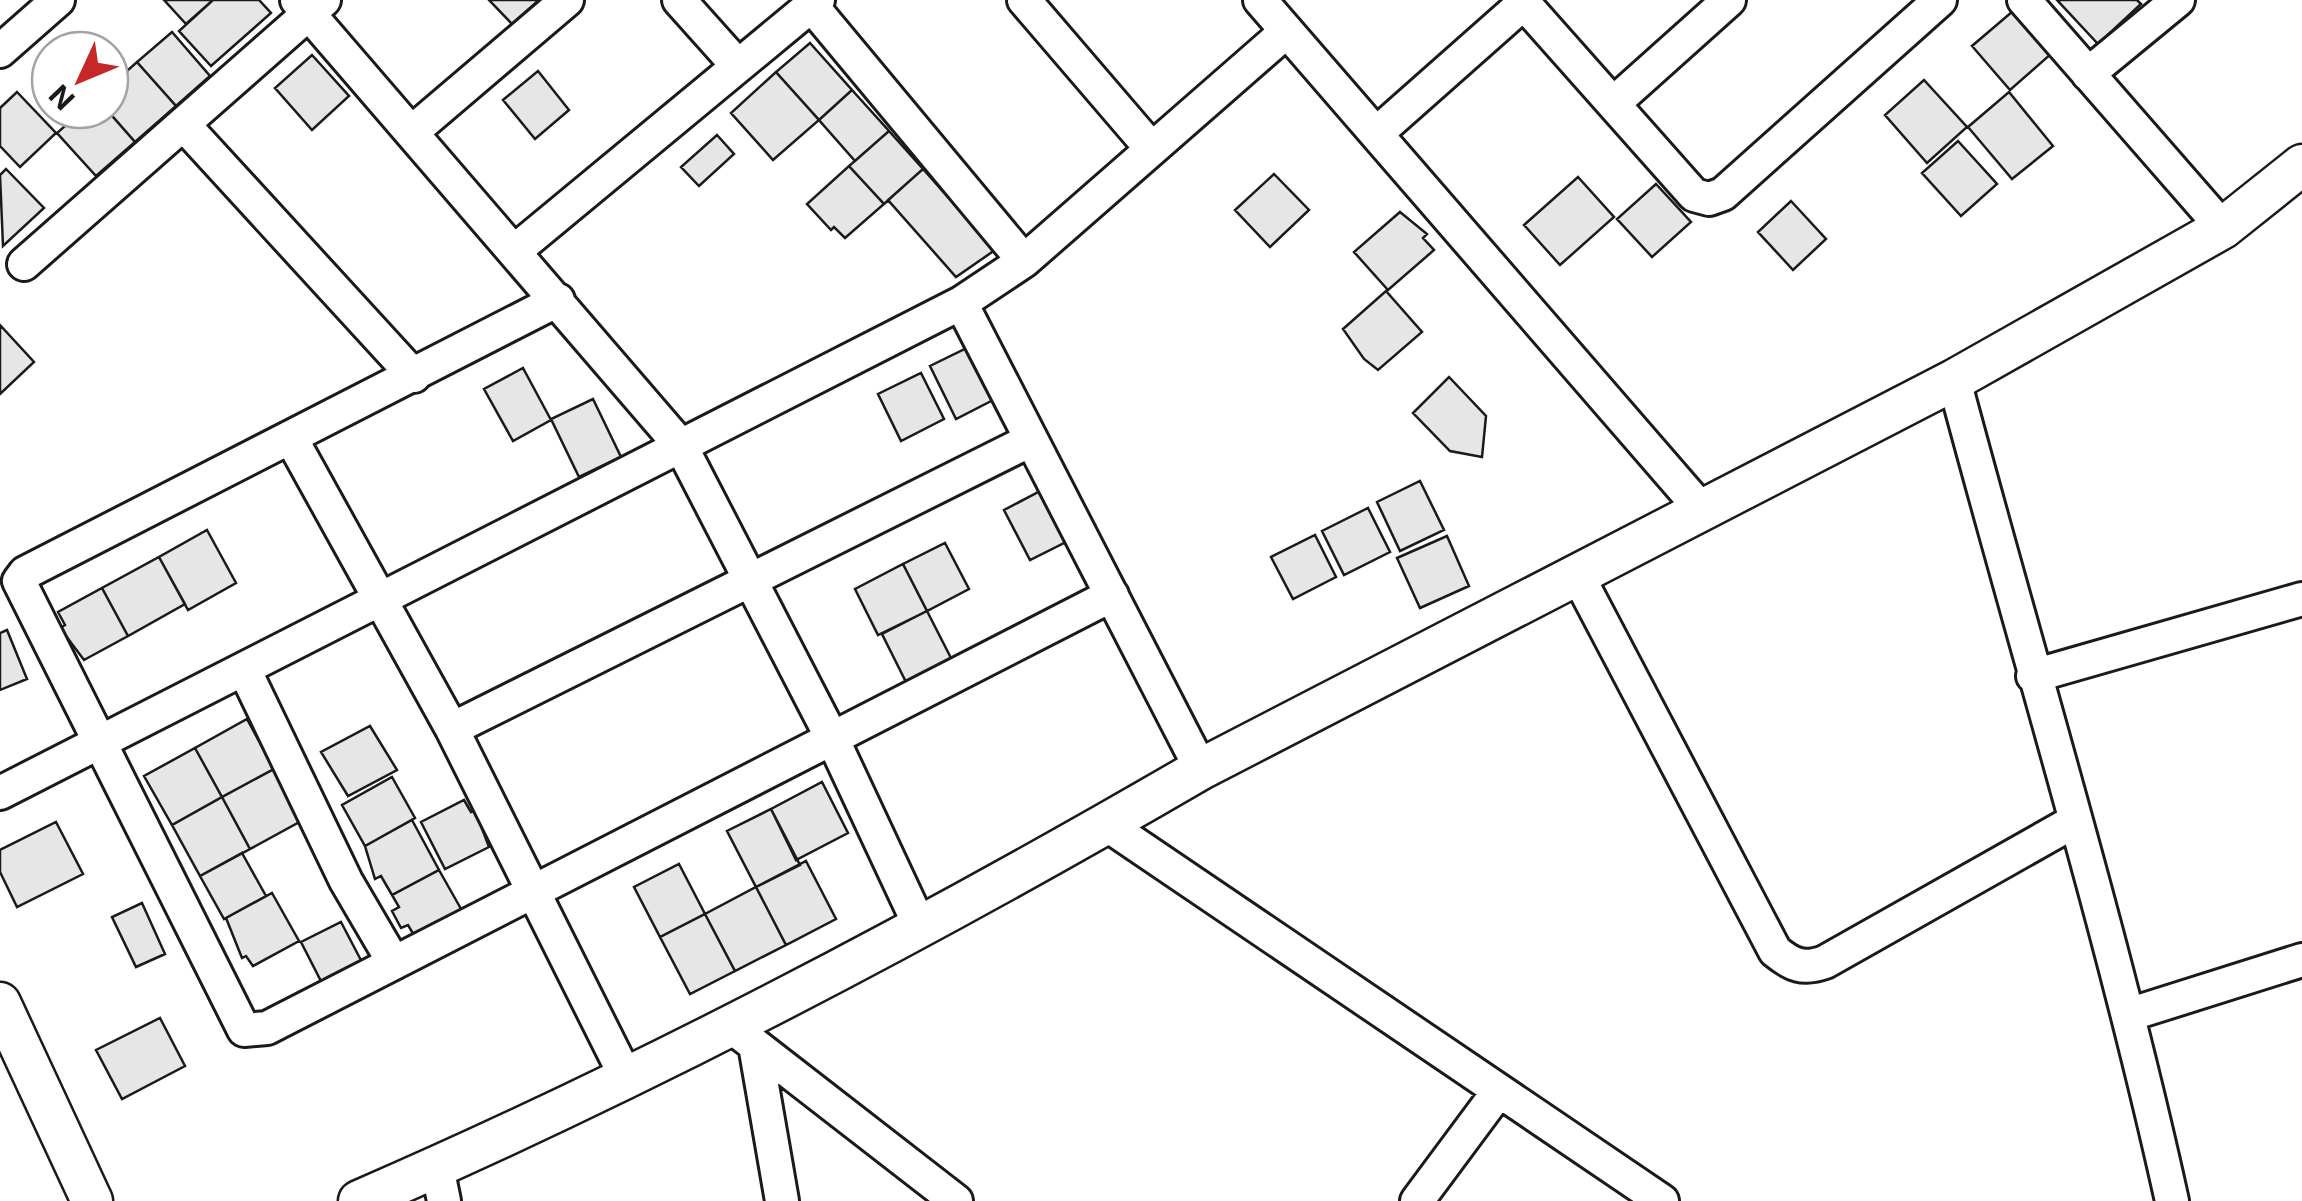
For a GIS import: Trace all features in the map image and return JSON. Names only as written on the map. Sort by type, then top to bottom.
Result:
[{"type":"street","points":[[0,51],[58,0]]},
{"type":"street","points":[[412,132],[567,0]]},
{"type":"street","points":[[679,0],[738,66]]},
{"type":"street","points":[[1024,0],[1151,148]]},
{"type":"street","points":[[1260,0],[1701,509]]},
{"type":"street","points":[[1614,103],[1729,0]]},
{"type":"street","points":[[1376,134],[1523,1],[1694,194],[1710,200],[1723,194],[1940,0]]},
{"type":"street","points":[[2024,0],[2223,228]]},
{"type":"street","points":[[2088,74],[2178,0]]},
{"type":"street","points":[[516,250],[815,3],[1024,261]]},
{"type":"street","points":[[24,264],[183,124],[310,4],[412,132],[681,446],[833,740],[920,924]]},
{"type":"street","points":[[0,793],[960,304],[1024,261],[1287,30]]},
{"type":"street","points":[[183,124],[414,376]]},
{"type":"street","points":[[359,1201],[440,1184],[625,1075],[741,1034],[920,924],[1201,769],[1579,578],[1701,509],[1954,380],[2223,228],[2302,165]]},
{"type":"street","points":[[558,300],[292,440],[25,573],[19,581],[97,744],[244,1030],[267,1028],[1112,595]]},
{"type":"street","points":[[960,304],[1201,769]]},
{"type":"street","points":[[1954,380],[2073,822],[2131,1014],[2172,1201]]},
{"type":"street","points":[[292,440],[452,728],[625,1075]]},
{"type":"street","points":[[452,728],[1032,440]]},
{"type":"street","points":[[1579,578],[1775,951],[1790,964],[1809,968],[1824,962],[2073,822]]},
{"type":"street","points":[[2033,676],[2302,598]]},
{"type":"street","points":[[244,669],[346,881],[394,963]]},
{"type":"street","points":[[1106,824],[1662,1201]]},
{"type":"street","points":[[2131,1014],[2302,960]]},
{"type":"street","points":[[0,1003],[92,1201]]},
{"type":"street","points":[[741,1034],[782,1201]]},
{"type":"street","points":[[741,1034],[956,1201]]},
{"type":"street","points":[[1418,1201],[1498,1092]]},
{"type":"building","points":[[164,0],[213,0],[186,24]]},
{"type":"building","points":[[213,0],[259,0],[271,13],[211,66],[179,31]]},
{"type":"building","points":[[489,0],[539,0],[512,24]]},
{"type":"building","points":[[2057,0],[2137,0],[2141,4],[2098,44]]},
{"type":"building","points":[[2013,11],[2051,54],[2010,90],[1972,46]]},
{"type":"building","points":[[172,32],[210,76],[176,106],[137,62]]},
{"type":"building","points":[[810,43],[852,90],[819,120],[776,72]]},
{"type":"building","points":[[312,55],[349,96],[312,130],[275,88]]},
{"type":"building","points":[[137,62],[176,106],[135,142],[124,130],[130,130],[130,68]]},
{"type":"building","points":[[538,71],[569,110],[535,139],[503,100]]},
{"type":"building","points":[[776,72],[819,120],[773,160],[731,113]]},
{"type":"building","points":[[1924,80],[1967,127],[1927,163],[1885,115]]},
{"type":"building","points":[[852,90],[889,131],[855,161],[819,120]]},
{"type":"building","points":[[17,92],[30,106],[30,130],[56,133],[20,167],[0,146],[0,108]]},
{"type":"building","points":[[2009,92],[2053,146],[2012,179],[1968,127]]},
{"type":"building","points":[[124,130],[135,142],[96,176],[57,133]]},
{"type":"building","points":[[889,131],[923,169],[884,204],[849,166]]},
{"type":"building","points":[[717,135],[734,154],[699,186],[681,167]]},
{"type":"building","points":[[1958,141],[1997,184],[1961,216],[1922,173]]},
{"type":"building","points":[[849,166],[884,204],[845,238],[834,227],[831,230],[807,204]]},
{"type":"building","points":[[6,169],[44,208],[3,246],[0,175]]},
{"type":"building","points":[[923,169],[995,250],[956,277],[888,200]]},
{"type":"building","points":[[1274,174],[1309,210],[1270,247],[1235,210]]},
{"type":"building","points":[[1578,177],[1614,217],[1560,265],[1524,225]]},
{"type":"building","points":[[1656,184],[1691,222],[1652,257],[1617,219]]},
{"type":"building","points":[[1791,201],[1826,239],[1793,270],[1758,232]]},
{"type":"building","points":[[1400,212],[1427,234],[1423,238],[1434,250],[1388,290],[1354,252]]},
{"type":"building","points":[[1386,291],[1422,332],[1378,370],[1364,359],[1343,329]]},
{"type":"building","points":[[0,325],[34,362],[0,394]]},
{"type":"building","points":[[971,346],[997,398],[956,419],[930,366]]},
{"type":"building","points":[[523,368],[551,420],[513,441],[484,389]]},
{"type":"building","points":[[921,373],[944,419],[901,441],[878,394]]},
{"type":"building","points":[[1449,377],[1486,416],[1482,457],[1450,451],[1413,413]]},
{"type":"building","points":[[593,399],[621,457],[579,477],[551,419]]},
{"type":"building","points":[[1420,481],[1444,530],[1400,551],[1377,502]]},
{"type":"building","points":[[1046,488],[1072,539],[1030,560],[1004,510]]},
{"type":"building","points":[[1368,508],[1390,552],[1344,575],[1322,531]]},
{"type":"building","points":[[207,530],[236,583],[188,610],[159,557]]},
{"type":"building","points":[[1315,535],[1336,577],[1293,599],[1271,557]]},
{"type":"building","points":[[1447,536],[1469,586],[1420,608],[1397,558]]},
{"type":"building","points":[[945,543],[969,589],[927,611],[903,564]]},
{"type":"building","points":[[159,557],[185,604],[128,636],[102,588]]},
{"type":"building","points":[[903,564],[927,611],[878,635],[855,589]]},
{"type":"building","points":[[102,588],[128,636],[84,660],[60,628],[65,625],[58,612]]},
{"type":"building","points":[[927,611],[953,662],[908,686],[882,634]]},
{"type":"building","points":[[7,630],[27,679],[0,690],[0,633]]},
{"type":"building","points":[[247,719],[274,769],[222,797],[195,748]]},
{"type":"building","points":[[370,726],[397,770],[348,796],[321,752]]},
{"type":"building","points":[[195,748],[222,797],[172,825],[144,776]]},
{"type":"building","points":[[274,769],[303,820],[250,849],[222,797]]},
{"type":"building","points":[[392,777],[415,818],[365,846],[342,805]]},
{"type":"building","points":[[822,782],[848,833],[796,860],[771,809]]},
{"type":"building","points":[[222,797],[250,849],[200,876],[172,825]]},
{"type":"building","points":[[464,800],[471,812],[475,810],[489,847],[445,869],[421,822]]},
{"type":"building","points":[[771,809],[800,865],[756,887],[727,831]]},
{"type":"building","points":[[412,820],[439,870],[392,895],[381,876],[375,879],[365,846]]},
{"type":"building","points":[[56,822],[83,874],[17,907],[0,872],[0,850]]},
{"type":"building","points":[[242,853],[266,896],[224,919],[200,876]]},
{"type":"building","points":[[806,861],[836,919],[786,945],[756,887]]},
{"type":"building","points":[[679,864],[705,914],[660,937],[634,887]]},
{"type":"building","points":[[439,870],[465,916],[418,942],[408,925],[401,928],[392,911],[399,907],[392,895]]},
{"type":"building","points":[[756,887],[786,945],[735,971],[705,914]]},
{"type":"building","points":[[272,893],[299,941],[253,966],[246,956],[242,958],[226,918]]},
{"type":"building","points":[[142,903],[165,954],[136,967],[112,917]]},
{"type":"building","points":[[705,914],[735,971],[690,994],[660,937]]},
{"type":"building","points":[[341,922],[365,968],[325,989],[301,942]]},
{"type":"building","points":[[160,1018],[185,1066],[122,1099],[96,1050]]}]
